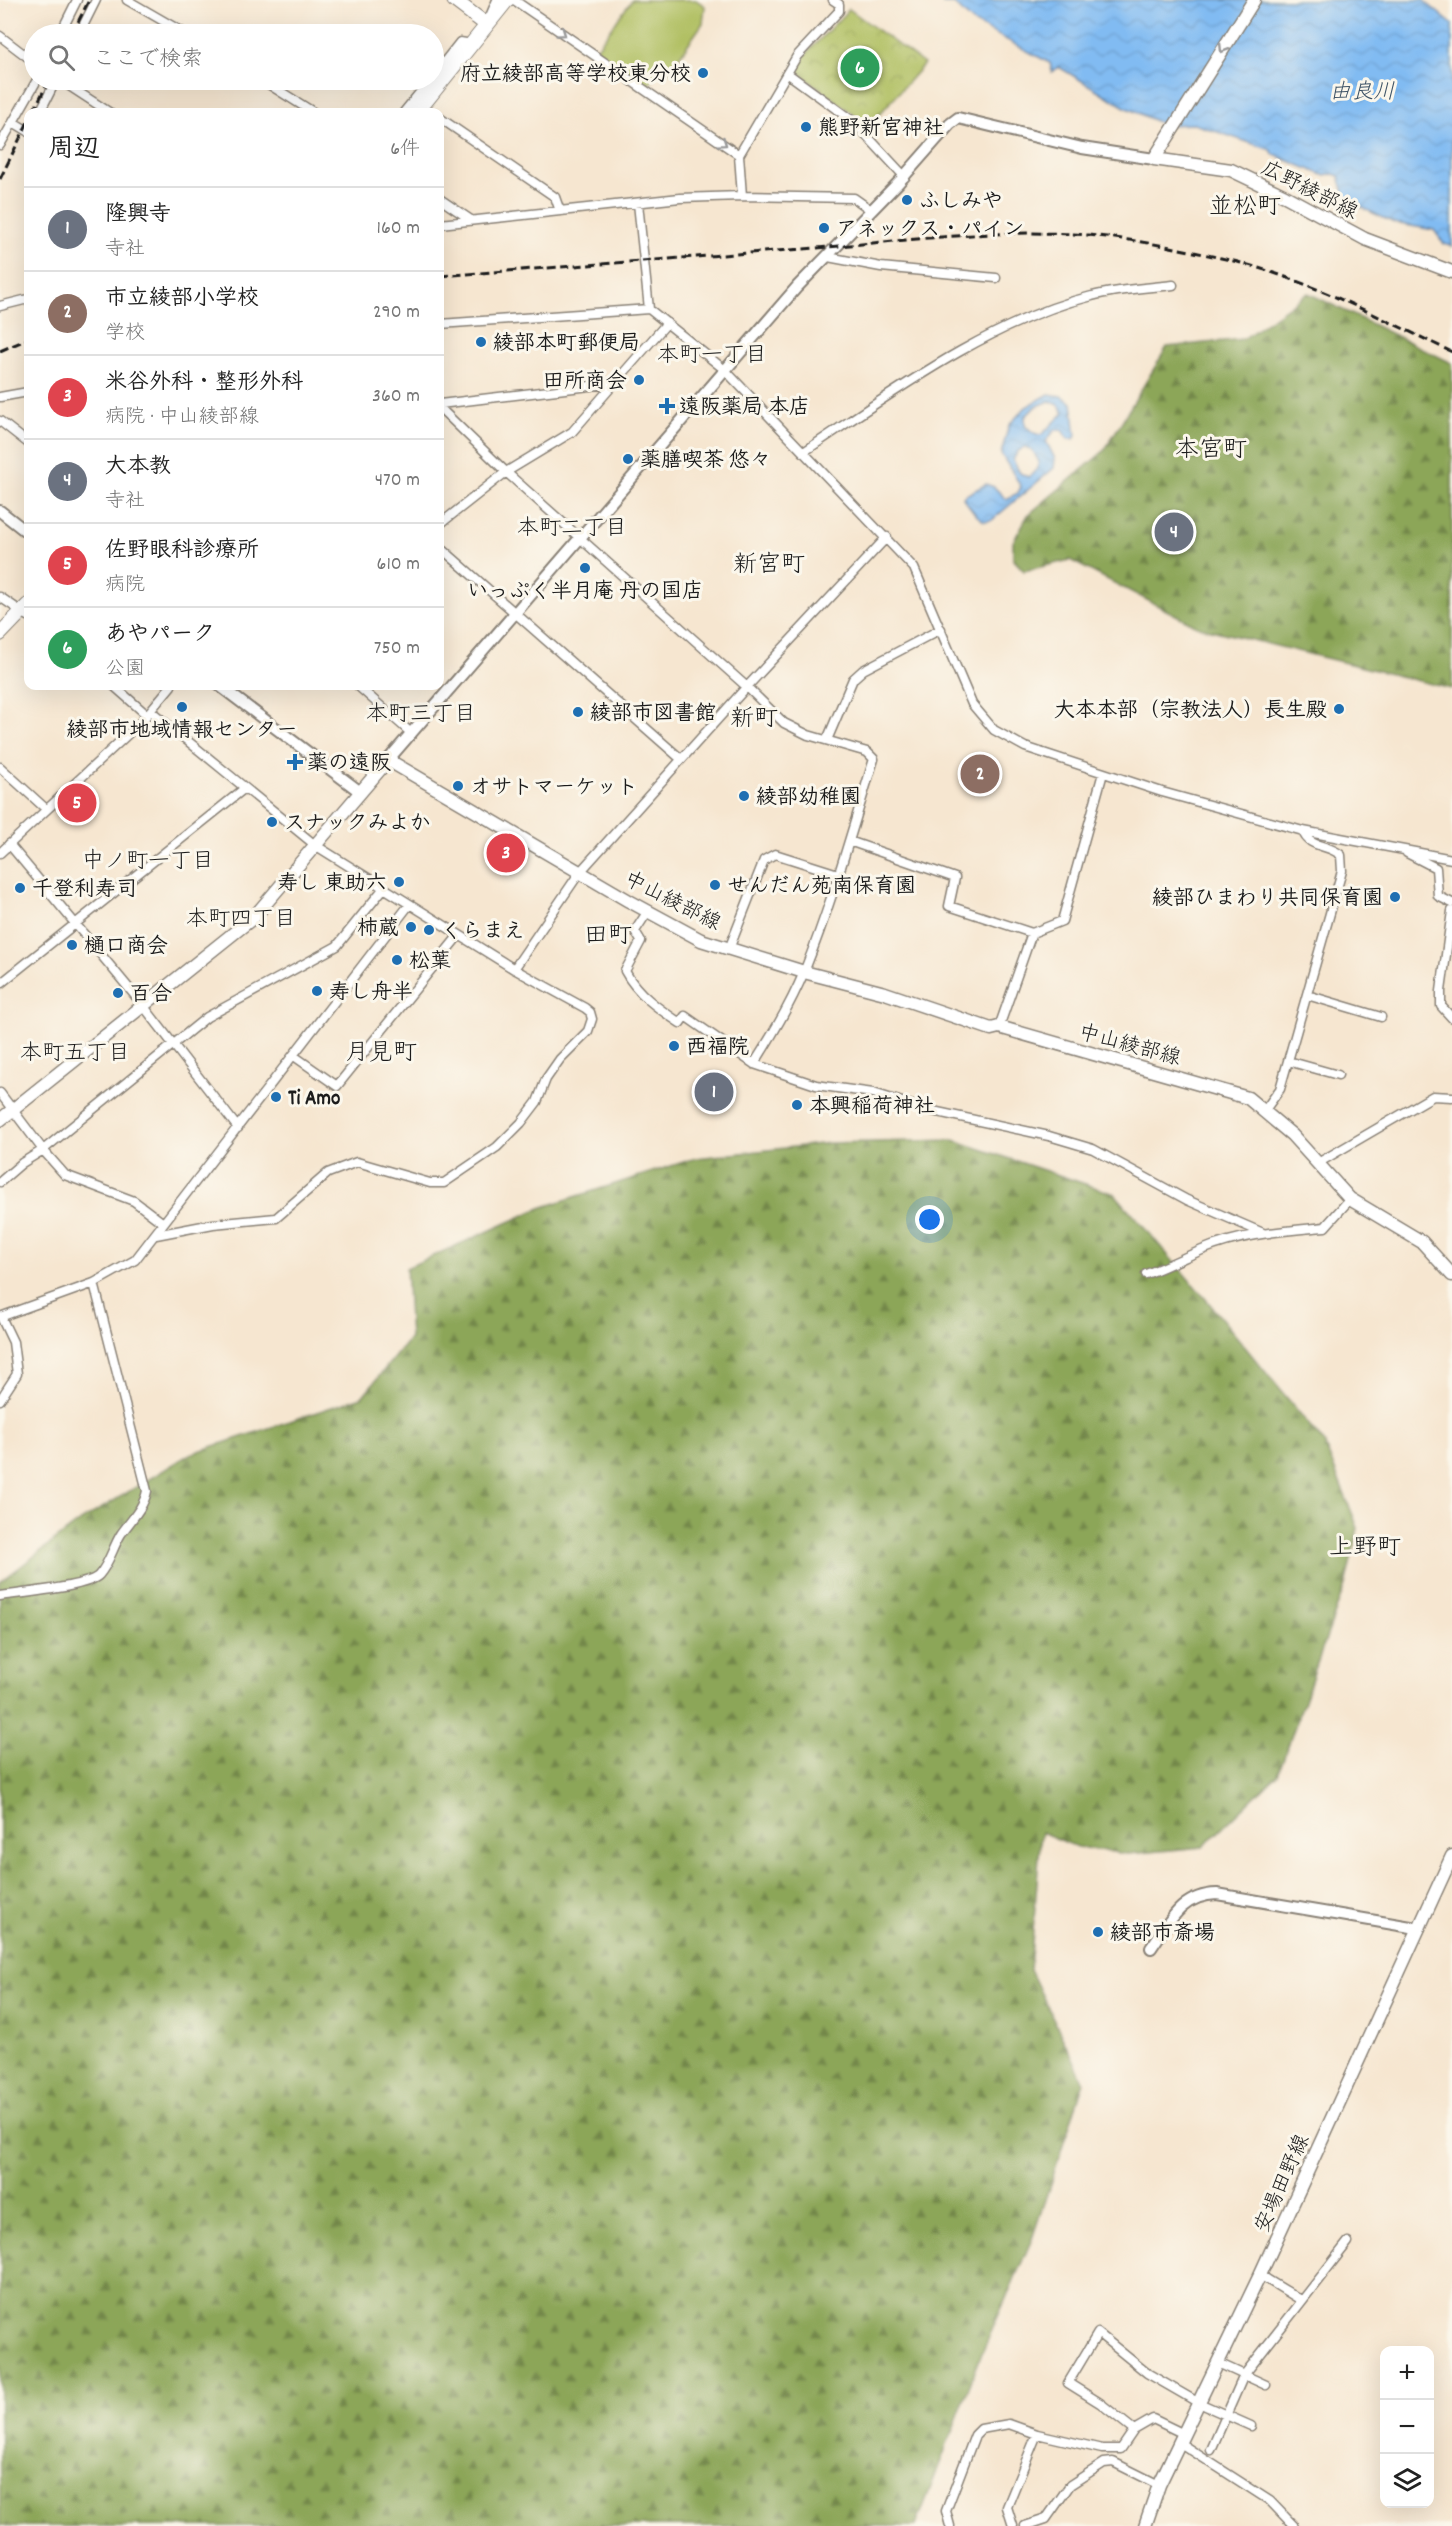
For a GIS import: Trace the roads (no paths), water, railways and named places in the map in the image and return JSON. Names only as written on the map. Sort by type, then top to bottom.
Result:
[{"type":"main road","points":[[454,0],[487,25]]},
{"type":"main road","points":[[444,79],[507,0]]},
{"type":"main road","points":[[1154,159],[1254,0]]},
{"type":"main road","points":[[420,108],[435,90]]},
{"type":"main road","name":"広野綾部線","points":[[1154,159],[1231,170],[1365,239],[1452,272]]},
{"type":"main road","points":[[0,634],[24,613]]},
{"type":"main road","points":[[0,1120],[142,1004],[254,917],[388,759]]},
{"type":"main road","name":"中山綾部線","points":[[388,759],[701,940],[804,972],[885,993],[991,1029],[999,1027],[1248,1098],[1292,1135],[1350,1199],[1422,1242],[1452,1275]]},
{"type":"main road","name":"安場田野線","points":[[1145,2526],[1160,2485],[1260,2275],[1417,1928],[1452,1856]]},
{"type":"street","points":[[65,24],[77,0]]},
{"type":"street","points":[[84,24],[96,0]]},
{"type":"street","points":[[128,0],[169,24]]},
{"type":"street","points":[[487,25],[497,0]]},
{"type":"street","points":[[514,0],[739,155]]},
{"type":"street","points":[[742,196],[739,155],[797,56],[839,11],[839,4],[833,0]]},
{"type":"street","points":[[0,36],[24,54]]},
{"type":"street","points":[[444,62],[460,42],[472,44]]},
{"type":"street","points":[[787,73],[854,122],[904,177]]},
{"type":"street","points":[[0,145],[31,90]]},
{"type":"street","points":[[42,108],[52,90]]},
{"type":"street","points":[[74,90],[103,108]]},
{"type":"street","points":[[278,90],[307,108]]},
{"type":"street","points":[[407,108],[422,90]]},
{"type":"street","points":[[388,759],[797,287],[958,118],[1082,148],[1154,159]]},
{"type":"street","points":[[444,121],[555,197],[560,211]]},
{"type":"street","points":[[13,122],[24,128]]},
{"type":"street","points":[[444,224],[680,198],[742,196],[854,198],[872,210]]},
{"type":"street","points":[[444,202],[471,220]]},
{"type":"street","points":[[639,203],[649,309]]},
{"type":"street","points":[[828,257],[881,267],[996,278]]},
{"type":"street","points":[[805,451],[921,374],[1006,328],[1046,311],[1093,296],[1173,285]]},
{"type":"street","points":[[0,306],[24,300]]},
{"type":"street","points":[[444,324],[649,309],[725,370],[915,568],[972,704],[994,730],[1024,747],[1103,773],[1303,831],[1452,859]]},
{"type":"street","points":[[444,521],[506,472],[572,432],[667,323]]},
{"type":"street","points":[[444,405],[615,383]]},
{"type":"street","points":[[0,397],[24,393]]},
{"type":"street","points":[[444,410],[506,472],[747,687],[784,723],[808,735],[867,752],[874,759],[849,841],[804,972],[778,1026],[754,1064]]},
{"type":"street","points":[[0,421],[24,440]]},
{"type":"street","points":[[0,512],[24,530]]},
{"type":"street","points":[[514,969],[580,872],[681,759],[887,537]]},
{"type":"street","points":[[444,551],[681,759]]},
{"type":"street","points":[[0,597],[24,610]]},
{"type":"street","points":[[827,740],[853,679],[863,669],[941,629]]},
{"type":"street","points":[[119,690],[315,845],[514,969],[585,1008],[590,1012],[592,1019],[588,1031],[560,1059],[546,1079],[537,1102],[521,1123],[497,1147],[444,1183],[430,1183],[357,1162],[328,1173],[276,1218],[213,1224],[156,1235]]},
{"type":"street","points":[[0,853],[149,713],[168,690]]},
{"type":"street","points":[[225,690],[359,791]]},
{"type":"street","points":[[363,690],[411,733]]},
{"type":"street","points":[[0,767],[46,809]]},
{"type":"street","points":[[849,841],[955,878],[949,906],[1032,933],[1062,921],[1103,773]]},
{"type":"street","points":[[0,984],[245,788]]},
{"type":"street","points":[[1265,1110],[1280,1089],[1342,871],[1341,855],[1332,848],[1315,845],[1304,836],[1303,831]]},
{"type":"street","points":[[9,844],[142,1004],[238,1128]]},
{"type":"street","points":[[1401,850],[1436,868],[1438,896],[1452,903]]},
{"type":"street","points":[[729,949],[764,860],[775,854],[838,874]]},
{"type":"street","points":[[0,1182],[207,1017],[337,946],[383,889]]},
{"type":"street","points":[[0,1401],[17,1374],[13,1342],[1,1317],[94,1283],[135,1260],[409,905]]},
{"type":"street","points":[[648,911],[635,931],[641,941],[625,971],[631,983],[656,1007],[680,1023],[685,1016],[754,1064],[816,1085],[873,1093],[928,1110],[1049,1136],[1092,1149],[1187,1200],[1263,1233]]},
{"type":"street","points":[[1452,911],[1441,991],[1441,1006],[1452,1018]]},
{"type":"street","points":[[999,1027],[1032,933]]},
{"type":"street","points":[[294,1056],[337,1086],[459,935]]},
{"type":"street","points":[[1307,995],[1381,1017]]},
{"type":"street","points":[[1288,1061],[1338,1075]]},
{"type":"street","points":[[0,1094],[65,1175],[134,1201],[163,1223]]},
{"type":"street","points":[[1318,1163],[1433,1096],[1452,1097]]},
{"type":"street","points":[[1146,1274],[1181,1261],[1202,1250],[1263,1233],[1325,1227],[1350,1199]]},
{"type":"street","points":[[0,1596],[80,1584],[96,1579],[102,1573],[120,1537],[146,1500],[147,1491],[94,1283]]},
{"type":"street","points":[[1151,1948],[1178,1910],[1188,1901],[1202,1894],[1216,1894],[1417,1928]]},
{"type":"street","points":[[1211,2450],[1244,2375],[1348,2242]]},
{"type":"street","points":[[1260,2275],[1301,2300]]},
{"type":"street","points":[[1134,2430],[1100,2403],[1068,2383],[1098,2333],[1147,2373],[1199,2403],[1251,2426]]},
{"type":"street","points":[[1218,2362],[1266,2385]]},
{"type":"street","points":[[1113,2463],[1134,2430],[1153,2419],[1270,2501],[1294,2526]]},
{"type":"street","points":[[950,2526],[946,2511],[975,2435],[981,2429],[1009,2424],[1037,2434],[1102,2449],[1122,2449]]},
{"type":"street","points":[[1012,2526],[1007,2508],[1037,2434]]},
{"type":"street","points":[[1025,2526],[1046,2518],[1070,2485],[1104,2463],[1113,2463],[1160,2485]]},
{"type":"water","name":"由良川","points":[[943,0],[1423,0],[1452,24],[1452,247],[1444,244],[1434,230],[1394,223],[1346,200],[1339,176],[1333,174],[1325,176],[1274,155],[1271,150],[1194,124],[1164,125],[1125,107],[1059,67],[1052,72],[1050,63],[973,22],[954,4],[943,4]]},
{"type":"water","points":[[1049,394],[1061,396],[1072,403],[1076,436],[1074,439],[1068,439],[1062,430],[1055,430],[1046,441],[1055,459],[1054,468],[992,520],[984,521],[976,515],[963,498],[986,484],[994,487],[1006,499],[1018,493],[1021,486],[1001,454],[1009,425],[1026,407]],"holes":[[[1050,401],[1059,405],[1064,413],[1041,435],[1036,434],[1025,426],[1025,417],[1035,407]],[[1025,447],[1033,451],[1039,462],[1036,471],[1028,477],[1020,473],[1013,460],[1018,451]]]},
{"type":"railway","points":[[77,24],[89,0]]},
{"type":"railway","points":[[35,108],[44,90]]},
{"type":"railway","points":[[0,179],[24,130]]},
{"type":"railway","points":[[444,276],[945,237],[1017,233],[1088,235],[1172,247],[1281,275],[1368,312],[1452,352]]},
{"type":"railway","points":[[0,351],[24,341]]},
{"type":"place","name":"あやパーク","points":[[860,68]]},
{"type":"place","name":"府立綾部高等学校東分校","points":[[703,73]]},
{"type":"place","name":"熊野新宮神社","points":[[806,127]]},
{"type":"place","name":"ふしみや","points":[[907,200]]},
{"type":"place","name":"アネックス・パイン","points":[[824,228]]},
{"type":"place","name":"綾部本町郵便局","points":[[481,342]]},
{"type":"place","name":"田所商会","points":[[639,380]]},
{"type":"place","name":"遠阪薬局 本店","points":[[667,406]]},
{"type":"place","name":"薬膳喫茶 悠々","points":[[628,459]]},
{"type":"place","name":"大本教","points":[[1174,532]]},
{"type":"place","name":"いっぷく半月庵 丹の国店","points":[[585,568]]},
{"type":"place","name":"綾部市地域情報センター","points":[[182,707]]},
{"type":"place","name":"大本本部（宗教法人）長生殿","points":[[1339,709]]},
{"type":"place","name":"綾部市図書館","points":[[578,712]]},
{"type":"place","name":"薬の遠阪","points":[[295,762]]},
{"type":"place","name":"市立綾部小学校","points":[[980,774]]},
{"type":"place","name":"オサトマーケット","points":[[458,786]]},
{"type":"place","name":"綾部幼稚園","points":[[744,796]]},
{"type":"place","name":"佐野眼科診療所","points":[[77,803]]},
{"type":"place","name":"スナックみよか","points":[[272,822]]},
{"type":"place","name":"米谷外科・整形外科","points":[[506,853]]},
{"type":"place","name":"寿し 東助六","points":[[399,882]]},
{"type":"place","name":"せんだん苑南保育園","points":[[715,885]]},
{"type":"place","name":"千登利寿司","points":[[20,888]]},
{"type":"place","name":"綾部ひまわり共同保育園","points":[[1395,897]]},
{"type":"place","name":"柿蔵","points":[[411,927]]},
{"type":"place","name":"くらまえ","points":[[429,930]]},
{"type":"place","name":"樋口商会","points":[[72,945]]},
{"type":"place","name":"松葉","points":[[397,960]]},
{"type":"place","name":"寿し舟半","points":[[317,991]]},
{"type":"place","name":"百合","points":[[118,993]]},
{"type":"place","name":"西福院","points":[[674,1046]]},
{"type":"place","name":"隆興寺","points":[[714,1092]]},
{"type":"place","name":"Ti Amo","points":[[276,1097]]},
{"type":"place","name":"本興稲荷神社","points":[[797,1105]]},
{"type":"place","name":"綾部市斎場","points":[[1098,1932]]},
{"type":"district","name":"並松町","points":[[1245,205]]},
{"type":"district","name":"本町一丁目","points":[[712,353]]},
{"type":"district","name":"本宮町","points":[[1211,448]]},
{"type":"district","name":"本町二丁目","points":[[572,526]]},
{"type":"district","name":"新宮町","points":[[769,563]]},
{"type":"district","name":"本町三丁目","points":[[421,712]]},
{"type":"district","name":"新町","points":[[754,717]]},
{"type":"district","name":"中ノ町一丁目","points":[[148,859]]},
{"type":"district","name":"本町四丁目","points":[[241,917]]},
{"type":"district","name":"田町","points":[[608,934]]},
{"type":"district","name":"本町五丁目","points":[[75,1051]]},
{"type":"district","name":"月見町","points":[[381,1051]]},
{"type":"district","name":"上野町","points":[[1365,1546]]}]
